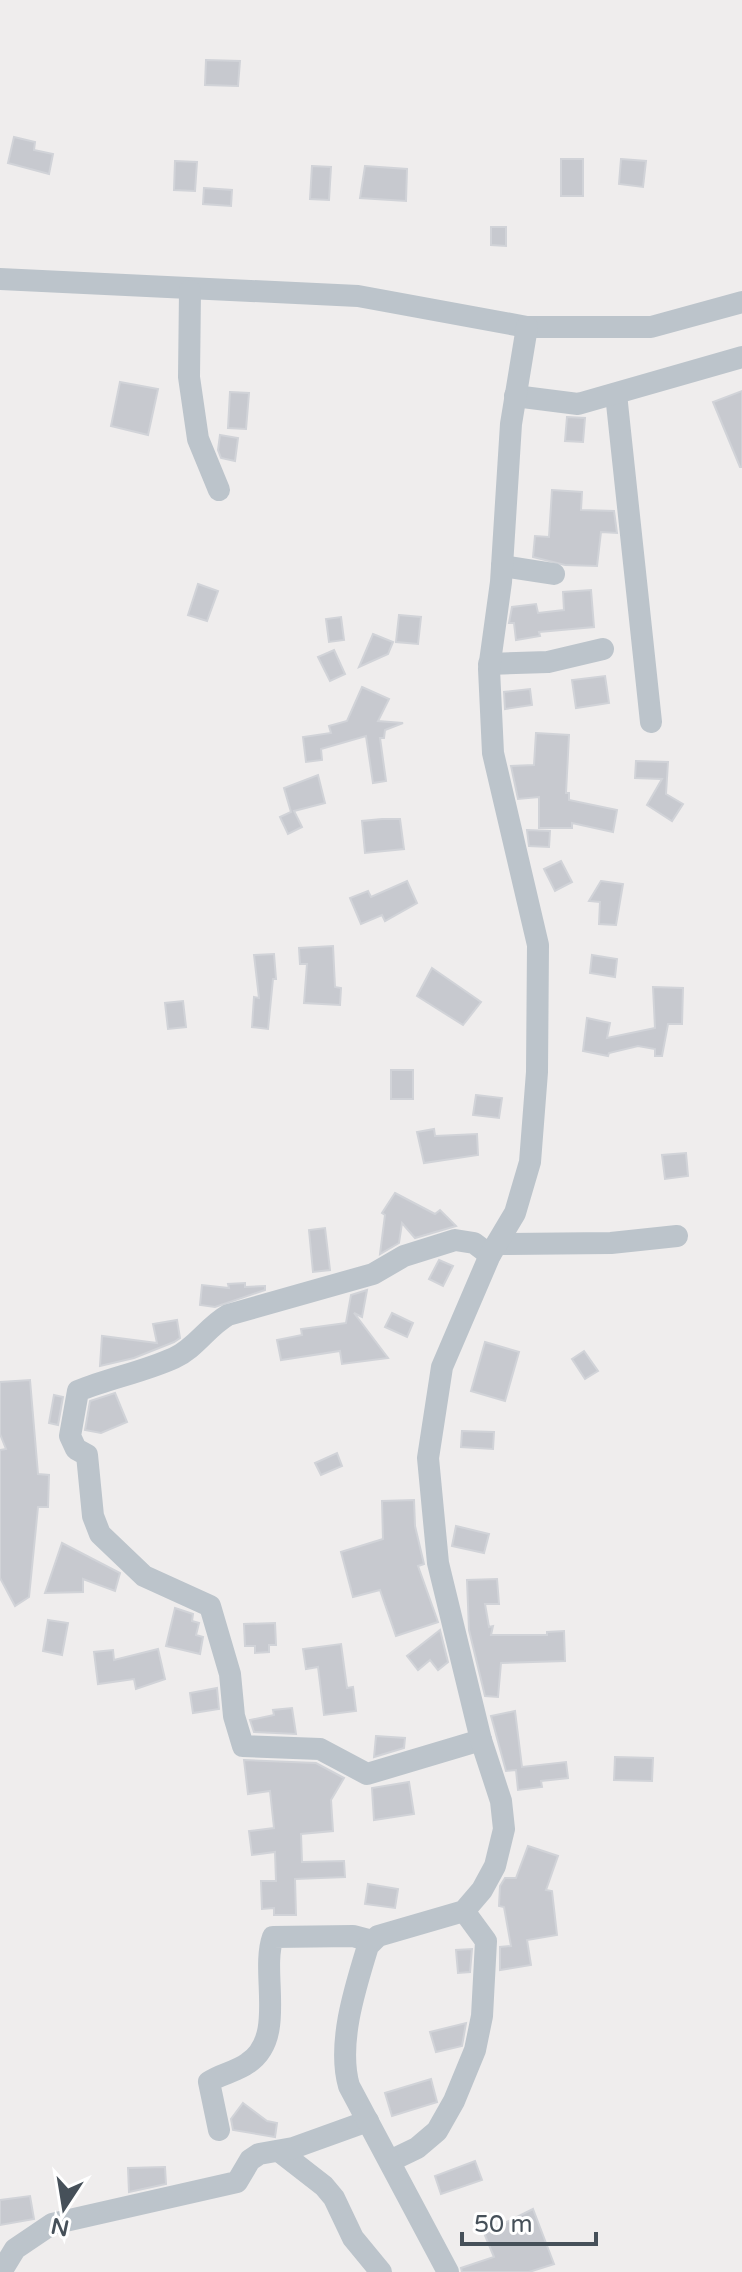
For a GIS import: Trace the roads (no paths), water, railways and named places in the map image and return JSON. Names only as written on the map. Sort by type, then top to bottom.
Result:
[{"type":"street","points":[[0,279],[189,298],[358,296],[526,330],[651,327],[742,302]]},
{"type":"street","points":[[189,298],[186,332],[198,439],[219,490]]},
{"type":"street","points":[[448,2272],[349,2086],[344,2049],[372,1941],[378,1936],[464,1911],[482,1890],[495,1866],[504,1829],[501,1801],[481,1740],[438,1563],[428,1458],[442,1367],[493,1249],[515,1213],[530,1162],[537,1072],[538,945],[493,753],[489,664],[526,330]]},
{"type":"street","points":[[517,390],[578,404],[742,357]]},
{"type":"street","points":[[616,394],[651,722]]},
{"type":"street","points":[[502,566],[554,574]]},
{"type":"street","points":[[489,664],[548,662],[603,649]]},
{"type":"street","points":[[481,1740],[367,1774],[320,1749],[243,1746],[234,1716],[230,1674],[210,1606],[144,1576],[100,1534],[93,1516],[87,1455],[76,1449],[70,1436],[78,1391],[176,1357],[196,1344],[213,1323],[228,1315],[373,1274],[404,1256],[455,1240],[493,1249],[677,1236]]},
{"type":"street","points":[[390,2161],[417,2148],[437,2131],[454,2101],[475,2050],[482,2016],[486,1941],[464,1911]]},
{"type":"street","points":[[219,2130],[209,2082],[249,2063],[265,2039],[270,2013],[269,1952],[273,1937],[353,1936],[372,1941]]},
{"type":"street","points":[[1,2272],[15,2249],[52,2224],[237,2182],[250,2160],[259,2154],[279,2151],[368,2121]]},
{"type":"street","points":[[279,2151],[324,2186],[334,2198],[353,2238],[381,2272]]}]
